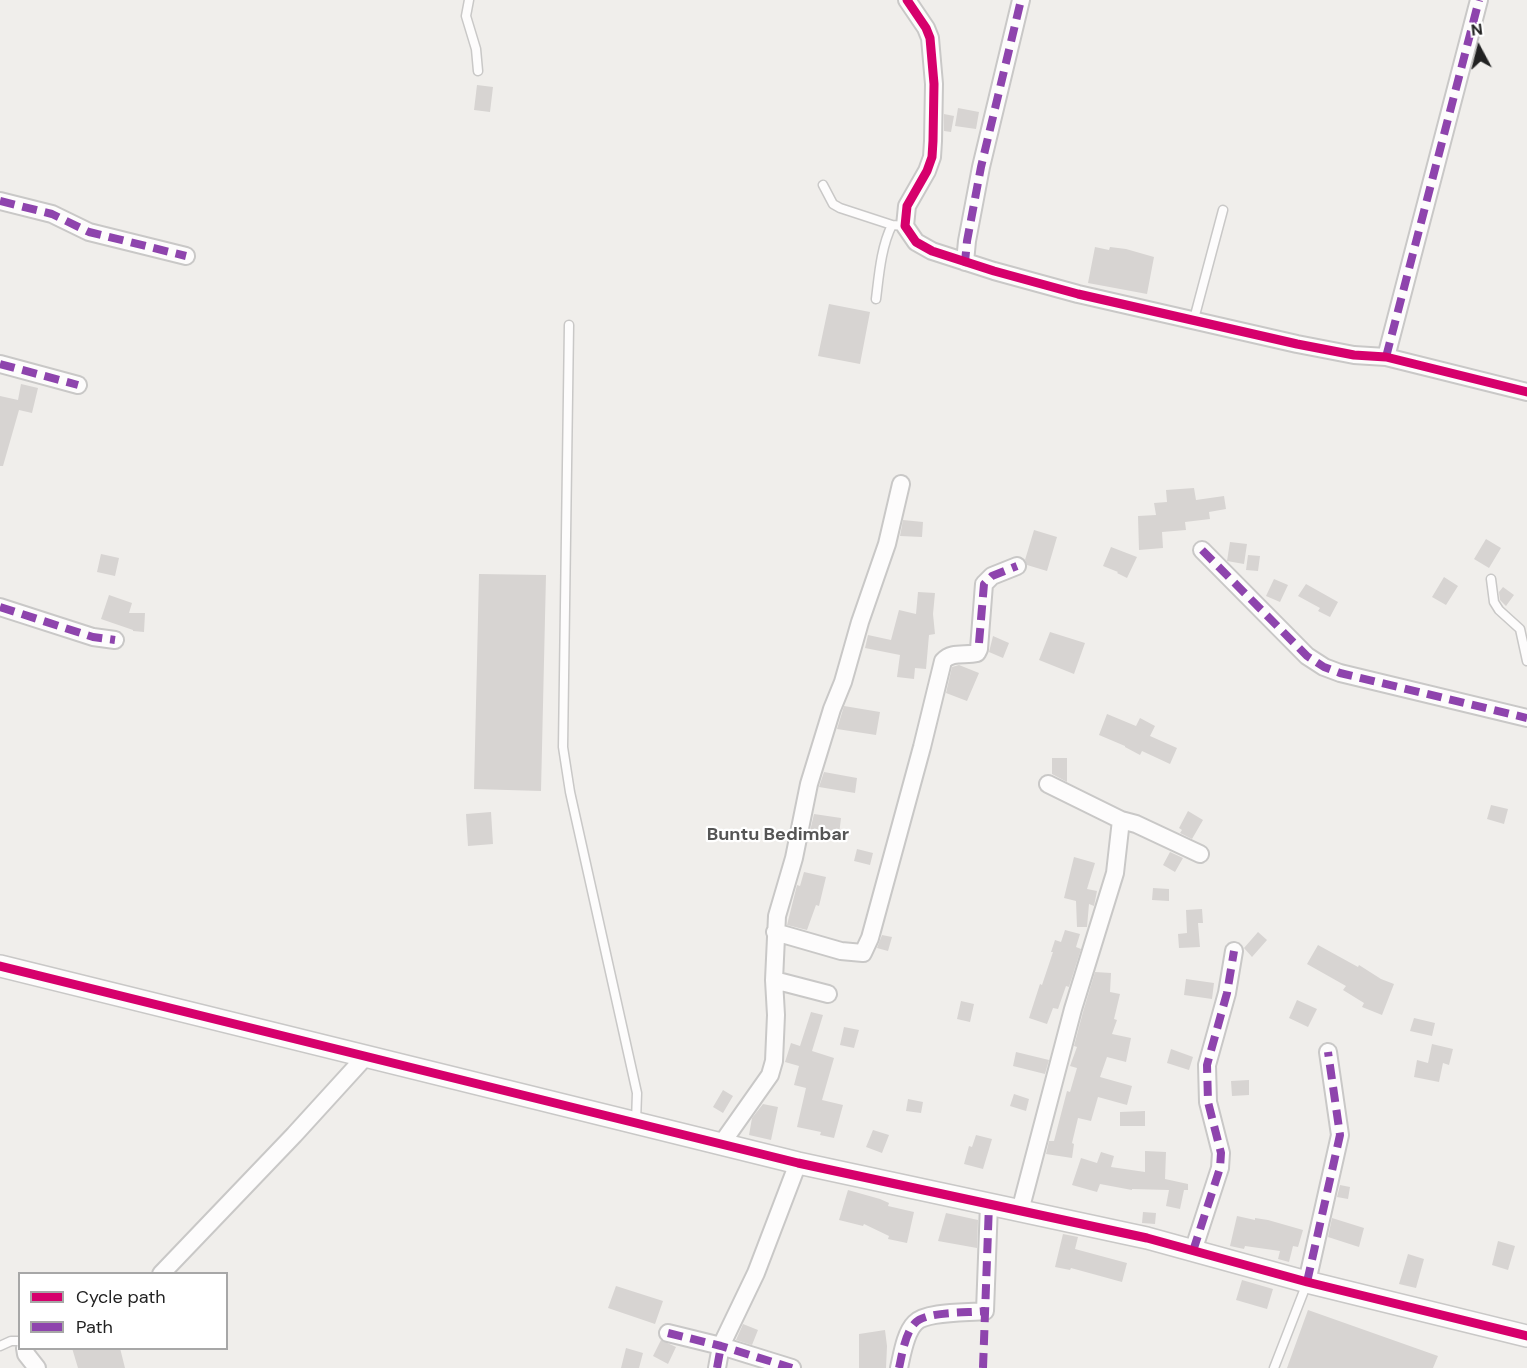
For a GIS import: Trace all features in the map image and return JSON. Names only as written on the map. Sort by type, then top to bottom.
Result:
[{"type":"street","points":[[907,0],[930,38],[934,84],[932,157],[899,226],[916,242],[932,251],[965,262],[1104,300],[1297,344],[1354,355],[1386,357],[1527,392]]},
{"type":"street","points":[[965,262],[979,178],[1021,0]]},
{"type":"street","points":[[1386,357],[1479,0]]},
{"type":"street","points":[[0,201],[52,214],[89,232],[186,256]]},
{"type":"street","points":[[0,364],[78,385]]},
{"type":"street","points":[[722,1143],[770,1075],[776,1051],[774,980],[777,916],[794,858],[809,784],[887,544],[902,484]]},
{"type":"street","points":[[1202,550],[1307,656],[1324,667],[1340,673],[1527,718]]},
{"type":"street","points":[[776,932],[841,951],[863,953],[870,938],[943,661],[956,654],[977,653],[984,584],[992,576],[1017,566]]},
{"type":"street","points":[[0,607],[93,637],[115,640]]},
{"type":"street","points":[[1048,784],[1121,820],[1136,824],[1200,854]]},
{"type":"street","points":[[1020,1211],[1073,1009],[1115,873],[1121,820]]},
{"type":"street","points":[[1193,1251],[1220,1168],[1221,1153],[1208,1102],[1207,1065],[1227,993],[1234,951]]},
{"type":"street","points":[[0,966],[798,1163],[1146,1238],[1307,1282],[1527,1336]]},
{"type":"street","points":[[774,980],[828,994]]},
{"type":"street","points":[[1307,1282],[1340,1135],[1328,1052]]},
{"type":"street","points":[[163,1272],[294,1135],[355,1054]]},
{"type":"street","points":[[717,1368],[721,1346],[756,1273],[798,1163]]},
{"type":"street","points":[[899,1368],[907,1339],[915,1323],[930,1316],[985,1311],[989,1204]]},
{"type":"street","points":[[668,1333],[721,1346],[792,1368]]},
{"type":"street","points":[[25,1350],[37,1368]]},
{"type":"lane","points":[[469,0],[466,16],[476,49],[478,71]]},
{"type":"lane","points":[[823,185],[833,204],[840,208],[899,226],[885,244],[876,299]]},
{"type":"lane","points":[[1194,319],[1222,210]]},
{"type":"lane","points":[[568,325],[563,747],[570,792],[638,1093],[636,1122]]},
{"type":"lane","points":[[1491,579],[1494,602],[1499,610],[1520,629],[1527,661]]},
{"type":"lane","points":[[1274,1368],[1307,1282]]},
{"type":"lane","points":[[0,1346],[11,1341],[18,1341]]},
{"type":"building","points":[[477,85],[493,87],[490,112],[474,110]]},
{"type":"building","points":[[958,108],[979,112],[976,129],[955,126]]},
{"type":"building","points":[[944,114],[954,116],[951,132],[944,131]]},
{"type":"building","points":[[1095,247],[1109,250],[1110,247],[1126,249],[1154,257],[1147,294],[1088,283]]},
{"type":"building","points":[[829,304],[870,312],[860,364],[818,356]]},
{"type":"building","points":[[21,384],[38,388],[32,413],[19,410],[3,466],[0,466],[0,396],[18,400]]},
{"type":"building","points":[[1194,488],[1196,500],[1224,496],[1226,509],[1209,512],[1210,519],[1185,522],[1186,530],[1162,532],[1163,548],[1139,550],[1138,516],[1156,515],[1154,503],[1167,502],[1166,490]]},
{"type":"building","points":[[903,520],[923,522],[922,537],[900,536]]},
{"type":"building","points":[[1034,530],[1057,537],[1047,571],[1027,565],[1025,560]]},
{"type":"building","points":[[1486,539],[1501,548],[1489,568],[1474,559]]},
{"type":"building","points":[[1230,542],[1247,544],[1244,564],[1227,561]]},
{"type":"building","points":[[1111,547],[1137,557],[1127,578],[1103,566]]},
{"type":"building","points":[[101,554],[119,558],[115,576],[97,572]]},
{"type":"building","points":[[1248,555],[1260,556],[1258,571],[1246,570]]},
{"type":"building","points":[[479,574],[546,575],[541,791],[474,789]]},
{"type":"building","points":[[1444,577],[1458,586],[1446,605],[1432,597]]},
{"type":"building","points":[[1274,579],[1288,585],[1280,602],[1266,596]]},
{"type":"building","points":[[1306,584],[1338,602],[1330,617],[1318,611],[1320,608],[1298,596]]},
{"type":"building","points":[[1503,587],[1514,595],[1506,606],[1500,600],[1499,592]]},
{"type":"building","points":[[918,592],[935,593],[933,614],[935,634],[929,635],[926,669],[915,668],[914,679],[897,677],[900,655],[865,648],[868,635],[891,640],[899,610],[916,614]]},
{"type":"building","points":[[109,595],[132,603],[129,613],[145,613],[144,632],[133,631],[101,619]]},
{"type":"building","points":[[1050,632],[1085,643],[1074,674],[1039,660]]},
{"type":"building","points":[[993,636],[1009,643],[1003,658],[989,652]]},
{"type":"building","points":[[959,665],[979,673],[967,701],[946,693],[952,667]]},
{"type":"building","points":[[844,706],[880,712],[876,735],[837,729]]},
{"type":"building","points":[[1107,714],[1136,726],[1140,718],[1155,726],[1150,736],[1177,748],[1170,764],[1142,751],[1140,755],[1099,735]]},
{"type":"building","points":[[1052,758],[1067,758],[1067,782],[1052,774]]},
{"type":"building","points":[[824,772],[857,778],[855,793],[819,787]]},
{"type":"building","points":[[1491,805],[1508,809],[1504,824],[1487,819]]},
{"type":"building","points":[[1188,811],[1203,820],[1192,839],[1180,833],[1182,830],[1179,828]]},
{"type":"building","points":[[491,812],[493,844],[468,846],[466,814]]},
{"type":"building","points":[[814,814],[841,818],[839,835],[810,831]]},
{"type":"building","points":[[857,849],[873,853],[870,865],[854,861]]},
{"type":"building","points":[[1170,852],[1183,858],[1175,872],[1163,865]]},
{"type":"building","points":[[1074,857],[1095,863],[1087,889],[1097,891],[1094,906],[1089,904],[1087,927],[1077,927],[1076,901],[1064,898]]},
{"type":"building","points":[[804,872],[826,877],[819,906],[816,905],[807,930],[787,925],[797,885],[800,886]]},
{"type":"building","points":[[1153,888],[1169,889],[1169,901],[1152,900]]},
{"type":"building","points":[[1202,909],[1203,923],[1198,923],[1200,947],[1179,948],[1178,934],[1187,933],[1186,910]]},
{"type":"building","points":[[1065,930],[1080,934],[1076,947],[1081,949],[1069,987],[1066,986],[1058,1009],[1053,1008],[1047,1024],[1029,1018],[1053,952],[1051,952],[1055,940],[1061,942]]},
{"type":"building","points":[[1258,932],[1267,940],[1252,957],[1244,948]]},
{"type":"building","points":[[882,935],[892,937],[888,951],[877,948]]},
{"type":"building","points":[[1318,945],[1394,984],[1382,1015],[1362,1007],[1364,1003],[1343,990],[1346,986],[1307,964]]},
{"type":"building","points":[[1095,972],[1111,973],[1110,992],[1120,994],[1114,1019],[1117,1020],[1112,1034],[1131,1038],[1126,1062],[1107,1057],[1100,1077],[1132,1086],[1127,1105],[1098,1097],[1091,1121],[1078,1118],[1072,1143],[1074,1144],[1072,1158],[1046,1154],[1049,1141],[1054,1141],[1067,1091],[1070,1092],[1077,1068],[1070,1066],[1077,1047],[1074,1046]]},
{"type":"building","points":[[1186,979],[1214,983],[1212,999],[1184,995]]},
{"type":"building","points":[[1297,1000],[1317,1009],[1308,1027],[1289,1018]]},
{"type":"building","points":[[961,1001],[974,1004],[970,1022],[957,1019]]},
{"type":"building","points":[[811,1012],[823,1015],[812,1051],[834,1058],[822,1100],[843,1105],[834,1138],[820,1135],[821,1132],[797,1127],[806,1088],[794,1085],[799,1066],[785,1062],[791,1043],[800,1046]]},
{"type":"building","points":[[1414,1018],[1435,1023],[1432,1036],[1410,1031]]},
{"type":"building","points":[[844,1027],[859,1030],[854,1048],[840,1045]]},
{"type":"building","points":[[1432,1044],[1453,1049],[1449,1065],[1443,1063],[1439,1082],[1414,1077],[1417,1060],[1428,1063]]},
{"type":"building","points":[[1171,1049],[1193,1057],[1189,1070],[1167,1063]]},
{"type":"building","points":[[1016,1052],[1049,1060],[1045,1074],[1013,1066]]},
{"type":"building","points":[[1249,1080],[1249,1095],[1232,1096],[1231,1081]]},
{"type":"building","points":[[723,1090],[733,1096],[723,1113],[713,1107]]},
{"type":"building","points":[[1014,1094],[1029,1099],[1026,1111],[1010,1106]]},
{"type":"building","points":[[908,1099],[923,1102],[921,1113],[906,1111]]},
{"type":"building","points":[[763,1104],[778,1107],[771,1140],[749,1135],[752,1118]]},
{"type":"building","points":[[1145,1111],[1145,1126],[1120,1126],[1120,1112]]},
{"type":"building","points":[[873,1130],[889,1135],[882,1153],[866,1147]]},
{"type":"building","points":[[976,1135],[992,1139],[983,1169],[964,1164],[969,1146],[972,1147]]},
{"type":"building","points":[[1145,1151],[1166,1152],[1165,1179],[1188,1184],[1188,1190],[1184,1190],[1180,1209],[1166,1206],[1169,1190],[1132,1190],[1100,1184],[1097,1192],[1072,1185],[1081,1158],[1097,1163],[1101,1152],[1114,1156],[1111,1167],[1145,1172]]},
{"type":"building","points":[[1340,1185],[1350,1187],[1348,1199],[1337,1197]]},
{"type":"building","points":[[848,1190],[880,1199],[889,1203],[888,1206],[914,1212],[907,1243],[888,1239],[889,1236],[864,1224],[863,1226],[839,1220]]},
{"type":"building","points":[[1143,1212],[1156,1213],[1155,1224],[1142,1223]]},
{"type":"building","points":[[946,1213],[978,1220],[977,1248],[938,1241]]},
{"type":"building","points":[[1237,1216],[1268,1220],[1303,1230],[1298,1247],[1293,1246],[1289,1262],[1278,1259],[1280,1251],[1230,1246]]},
{"type":"building","points":[[1332,1218],[1364,1228],[1359,1247],[1328,1237]]},
{"type":"building","points":[[1063,1234],[1078,1237],[1075,1249],[1127,1263],[1122,1282],[1071,1268],[1070,1270],[1055,1267]]},
{"type":"building","points":[[1498,1241],[1515,1246],[1508,1270],[1492,1265]]},
{"type":"building","points":[[1408,1254],[1424,1259],[1416,1288],[1399,1284]]},
{"type":"building","points":[[1242,1280],[1273,1289],[1267,1309],[1236,1300]]},
{"type":"building","points":[[616,1286],[663,1301],[655,1324],[608,1308]]},
{"type":"building","points":[[1308,1310],[1438,1356],[1433,1368],[1287,1368]]},
{"type":"building","points":[[743,1324],[758,1330],[752,1345],[736,1340]]},
{"type":"building","points":[[885,1330],[886,1368],[859,1368],[859,1334]]},
{"type":"building","points":[[661,1340],[676,1347],[668,1364],[653,1356]]},
{"type":"building","points":[[626,1348],[643,1353],[639,1368],[621,1368]]},
{"type":"building","points":[[73,1350],[120,1350],[125,1368],[78,1368]]},
{"type":"marked path","points":[[961,260],[965,262],[981,167],[1021,0]]},
{"type":"marked path","points":[[1386,357],[1479,0]]},
{"type":"marked path","points":[[0,201],[52,214],[89,232],[186,256]]},
{"type":"marked path","points":[[0,364],[78,385]]},
{"type":"marked path","points":[[1202,550],[1307,656],[1324,667],[1340,673],[1527,718]]},
{"type":"marked path","points":[[979,643],[984,584],[992,576],[1017,566]]},
{"type":"marked path","points":[[0,607],[93,637],[115,640]]},
{"type":"marked path","points":[[1193,1251],[1220,1168],[1221,1153],[1208,1102],[1207,1065],[1227,993],[1234,951]]},
{"type":"marked path","points":[[1307,1282],[1340,1135],[1328,1052]]},
{"type":"marked path","points":[[983,1368],[989,1204]]},
{"type":"marked path","points":[[899,1368],[909,1332],[921,1319],[938,1314],[985,1311]]},
{"type":"marked path","points":[[668,1333],[721,1346],[792,1368]]},
{"type":"marked path","points":[[717,1368],[721,1346]]},
{"type":"cycle path","points":[[907,0],[930,38],[934,84],[932,157],[927,171],[907,206],[905,226],[916,242],[932,251],[994,271],[1078,294],[1297,344],[1354,355],[1386,357],[1527,392]]},
{"type":"cycle path","points":[[0,966],[798,1163],[1147,1238],[1307,1282],[1527,1336]]},
{"type":"district","name":"Buntu Bedimbar","points":[[778,835]]}]
